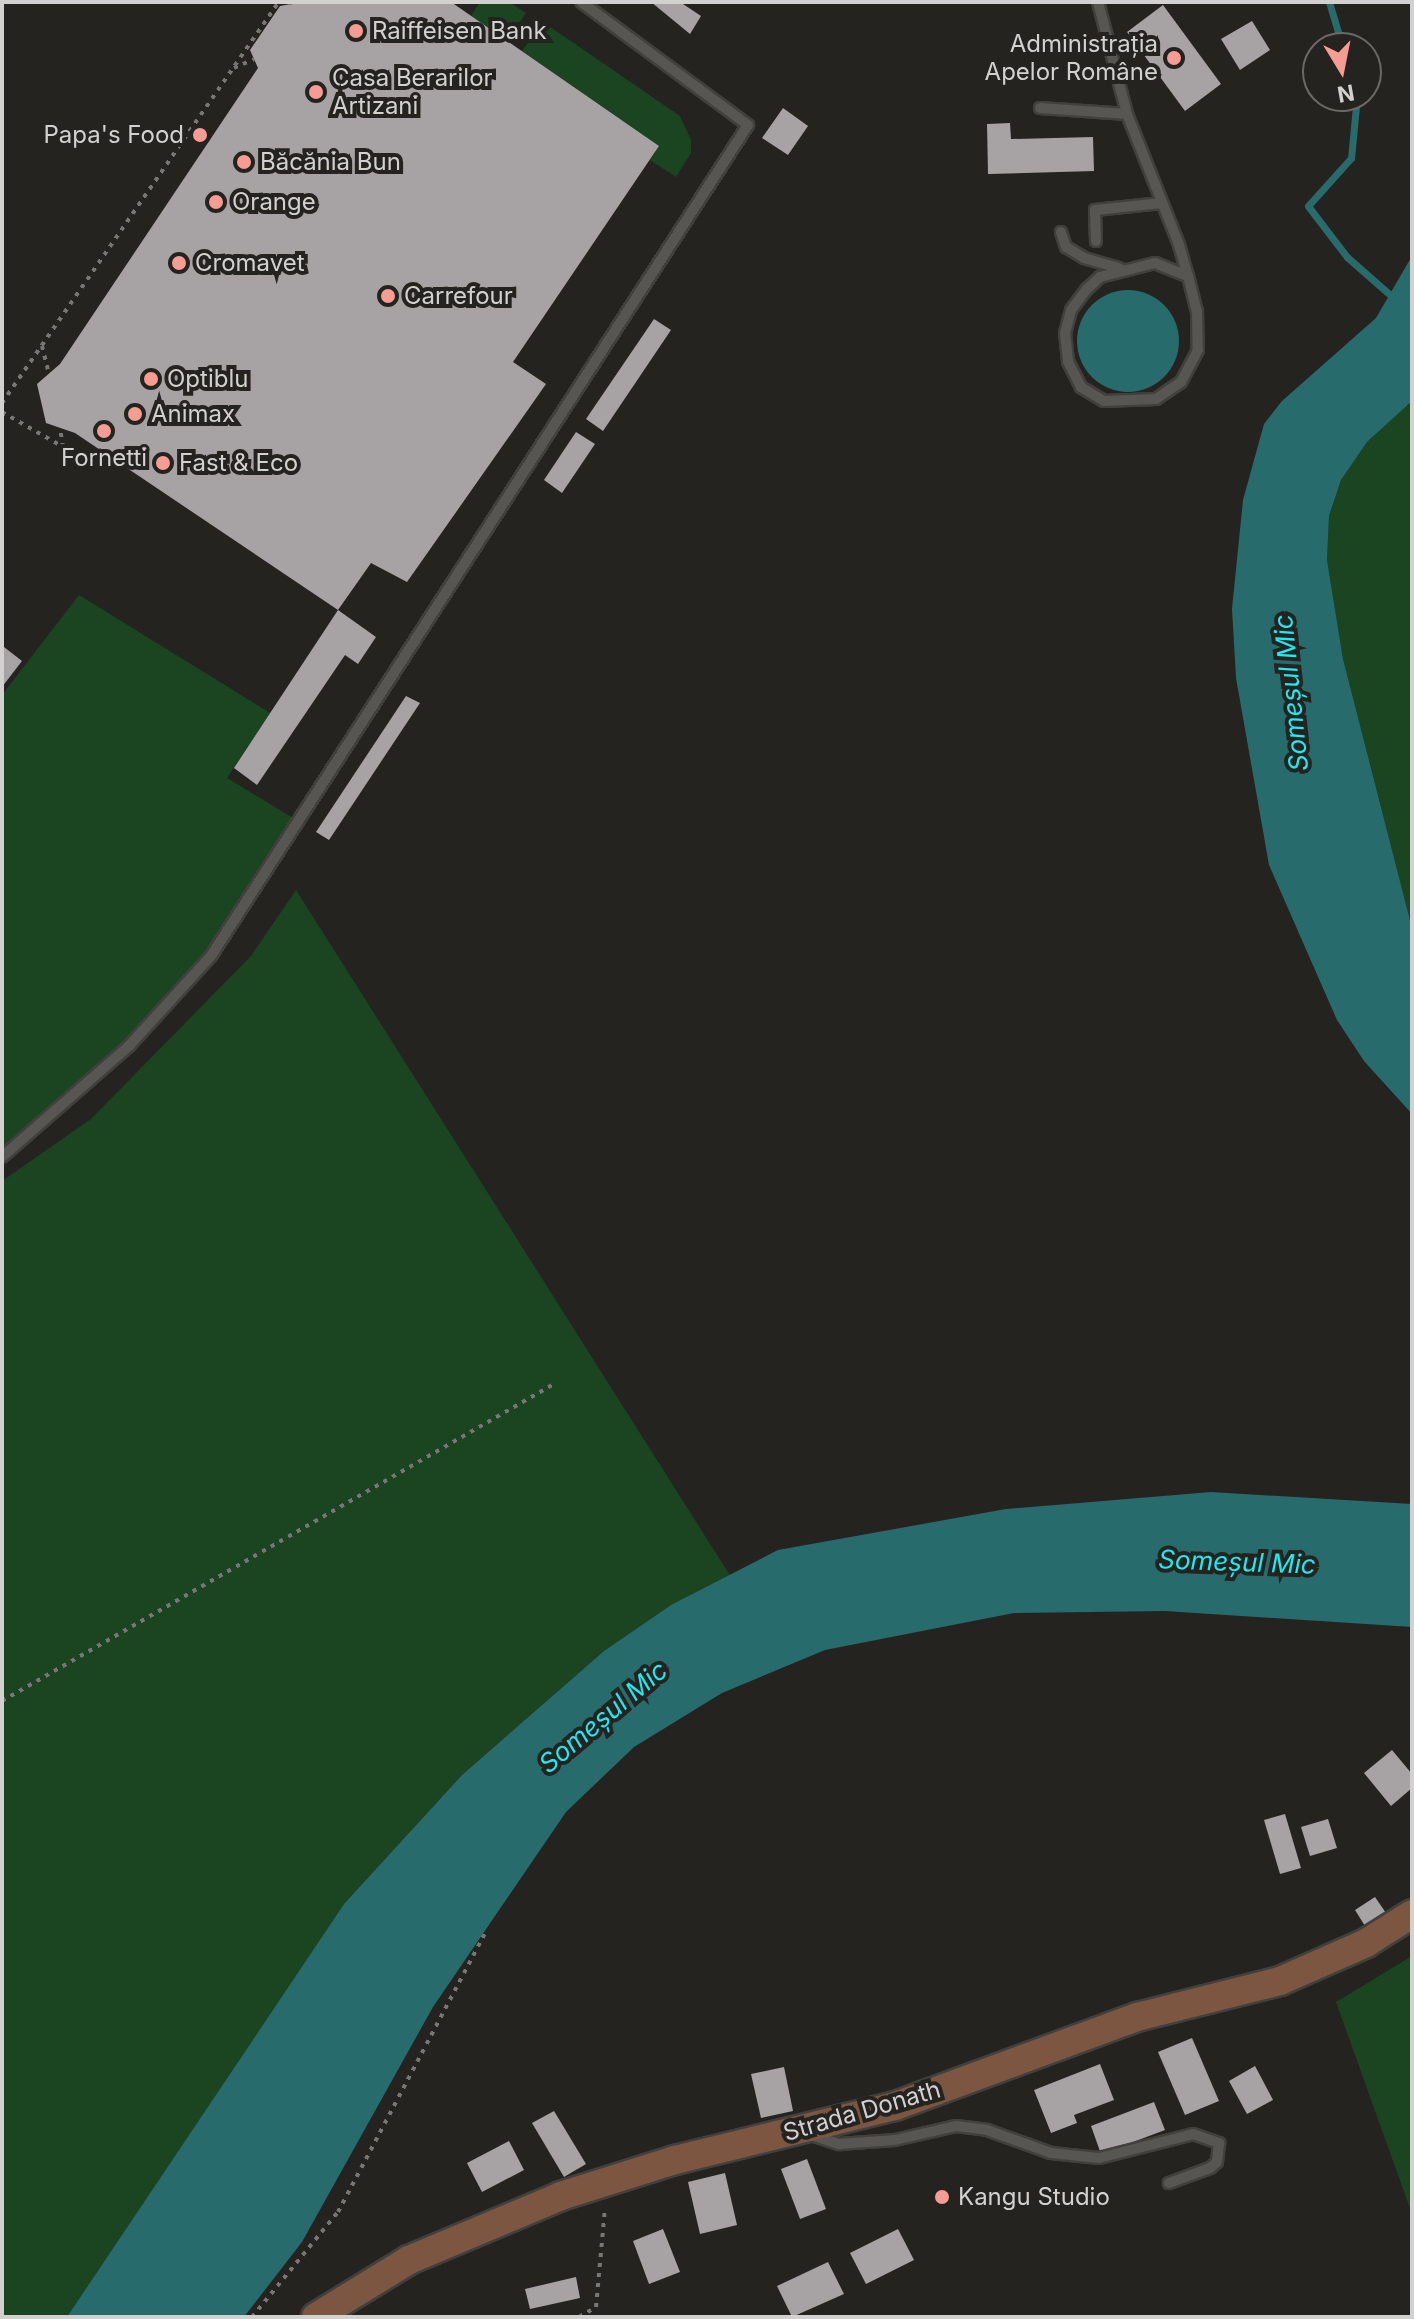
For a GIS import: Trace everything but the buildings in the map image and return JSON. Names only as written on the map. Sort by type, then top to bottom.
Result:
[{"type":"street","name":"Strada Donath","points":[[316,2317],[448,2242],[607,2181],[895,2106],[1137,2017],[1280,1981],[1366,1943],[1412,1914]]},
{"type":"lane","points":[[2,1157],[31,1128],[129,1046],[211,956],[748,125],[581,2]]},
{"type":"lane","points":[[1098,2],[1127,114],[1188,276],[1197,311],[1198,350],[1181,382],[1156,399],[1104,401],[1081,387],[1068,361],[1065,333],[1071,310],[1086,290],[1100,277],[1122,268],[1155,263],[1188,276]]},
{"type":"lane","points":[[1040,108],[1127,114]]},
{"type":"lane","points":[[1096,241],[1095,210],[1162,203]]},
{"type":"lane","points":[[1061,232],[1066,247],[1084,258],[1122,268]]},
{"type":"lane","points":[[2,1146],[31,1128]]},
{"type":"lane","points":[[795,2130],[839,2144],[895,2140],[956,2126],[987,2130],[1051,2153],[1099,2158],[1170,2137],[1193,2134],[1219,2143],[1217,2162],[1210,2168],[1169,2183]]},
{"type":"path","points":[[2,403],[279,2]]},
{"type":"path","points":[[232,69],[254,59]]},
{"type":"path","points":[[42,346],[49,374]]},
{"type":"path","points":[[2,412],[63,447],[60,428]]},
{"type":"path","points":[[2,1701],[554,1384]]},
{"type":"path","points":[[252,2317],[338,2212],[485,1933]]},
{"type":"path","points":[[579,2317],[596,2307],[607,2181]]},
{"type":"green space","points":[[480,2],[509,2],[526,13],[507,41],[471,16]]},
{"type":"green space","points":[[543,22],[680,116],[691,140],[691,153],[676,177],[650,160],[659,146],[522,51]]},
{"type":"green space","points":[[1412,401],[1412,928],[1343,659],[1327,560],[1329,516],[1341,480],[1367,442]]},
{"type":"green space","points":[[79,595],[270,713],[227,778],[298,821],[211,956],[129,1046],[31,1128],[2,1146],[2,695]]},
{"type":"green space","points":[[296,890],[731,1577],[671,1605],[604,1651],[462,1775],[344,1904],[68,2316],[2,2317],[2,1181],[91,1119],[251,956]]},
{"type":"green space","points":[[1412,1956],[1412,2214],[1336,2002]]},
{"type":"water","name":"Someșul Mic","points":[[1412,256],[1412,401],[1367,442],[1341,480],[1329,516],[1327,560],[1343,659],[1412,928],[1412,1114],[1364,1061],[1337,1020],[1269,865],[1236,678],[1232,609],[1243,500],[1264,424],[1282,401],[1376,318]]},
{"type":"water","points":[[1128,290],[1148,294],[1164,305],[1175,321],[1179,341],[1175,361],[1164,377],[1148,388],[1128,392],[1108,388],[1092,377],[1081,361],[1077,341],[1081,321],[1092,305],[1108,294]]},
{"type":"water","name":"Someșul Mic","points":[[1211,1492],[1412,1504],[1412,1627],[1165,1611],[1014,1613],[825,1650],[722,1693],[634,1747],[566,1812],[433,2007],[302,2242],[244,2317],[67,2317],[344,1904],[462,1775],[604,1651],[671,1605],[778,1550],[1006,1509]]},
{"type":"waterway","points":[[1329,2],[1338,32]]},
{"type":"waterway","points":[[1355,112],[1351,158],[1308,206],[1347,257],[1396,300]]},
{"type":"place","name":"Raiffeisen Bank","points":[[356,31]]},
{"type":"place","name":"Administrația Apelor Române","points":[[1174,58]]},
{"type":"place","name":"Casa Berarilor Artizani","points":[[316,92]]},
{"type":"place","name":"Papa's Food","points":[[200,135]]},
{"type":"place","name":"Băcănia Bun","points":[[244,162]]},
{"type":"place","name":"Orange","points":[[216,202]]},
{"type":"place","name":"Cromavet","points":[[179,263]]},
{"type":"place","name":"Carrefour","points":[[388,296]]},
{"type":"place","name":"Optiblu","points":[[151,379]]},
{"type":"place","name":"Animax","points":[[135,414]]},
{"type":"place","name":"Fornetti","points":[[104,431]]},
{"type":"place","name":"Fast & Eco","points":[[163,463]]},
{"type":"place","name":"Kangu Studio","points":[[942,2197]]}]
